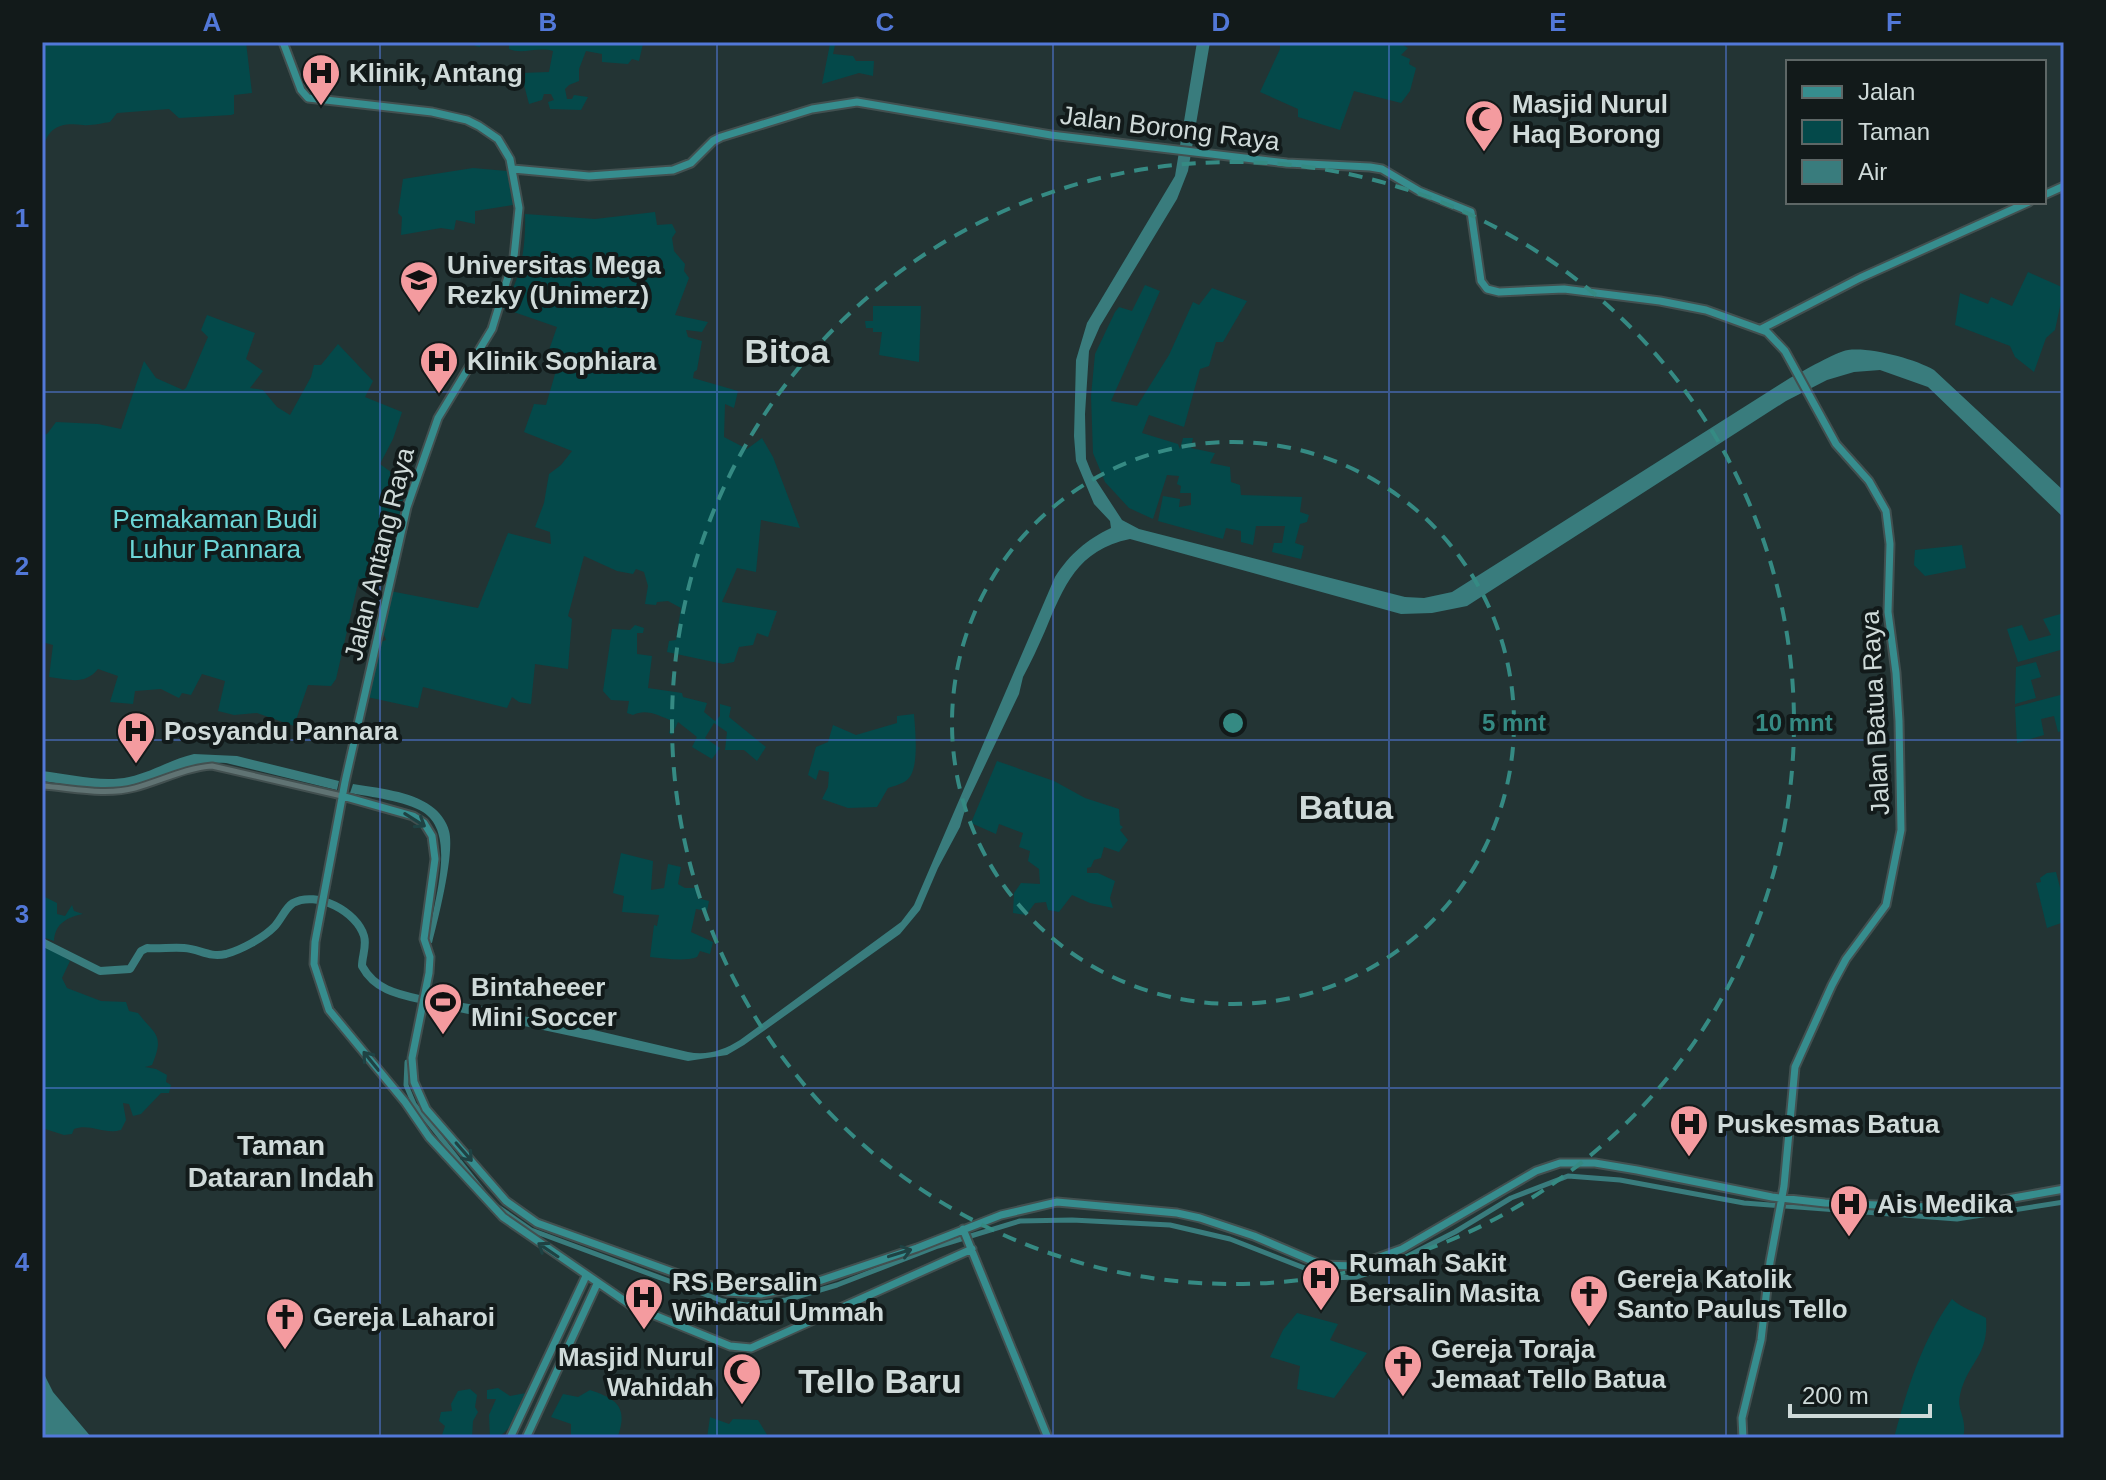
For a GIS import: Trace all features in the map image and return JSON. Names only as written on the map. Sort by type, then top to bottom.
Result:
[{"type":"main road","name":"Jalan Antang Raya","points":[[283,42],[306,97],[422,110],[467,120],[498,139],[513,169],[519,208],[510,274],[492,329],[438,418],[416,475],[402,527],[342,796],[315,942],[314,964],[329,1010],[424,1129],[503,1217],[632,1306],[730,1346],[751,1348],[967,1241]]},
{"type":"main road","name":"Jalan Borong Raya","points":[[513,169],[589,176],[673,170],[691,163],[716,139],[812,109],[849,102],[1008,129],[1287,163],[1370,167],[1382,169],[1419,191],[1467,209],[1474,220],[1481,281],[1494,292],[1564,289],[1624,295],[1706,310],[1761,329]]},
{"type":"main road","points":[[1761,329],[1860,278],[2025,204]]},
{"type":"main road","name":"Jalan Batua Raya","points":[[1743,1438],[1742,1418],[1761,1340],[1770,1262],[1784,1186],[1795,1067],[1846,959],[1886,905],[1902,823],[1896,673],[1888,612],[1890,544],[1886,511],[1869,481],[1836,444],[1782,348],[1773,336],[1761,329]]},
{"type":"main road","points":[[342,796],[413,816],[424,823],[432,836],[435,859],[424,939],[430,957],[427,993],[412,1070],[419,1098],[435,1120],[506,1201],[537,1223],[728,1292],[751,1295],[793,1289],[917,1248],[967,1241],[1001,1215],[1049,1203],[1085,1204],[1200,1218],[1251,1235],[1322,1265],[1349,1267],[1388,1256],[1454,1221],[1531,1174],[1560,1163],[1595,1163],[1782,1200],[1957,1208],[2064,1189]]},
{"type":"main road","points":[[424,1129],[435,1120]]},
{"type":"main road","points":[[1763,1196],[1784,1186]]},
{"type":"main road","points":[[967,1241],[1048,1438]]},
{"type":"main road","points":[[510,1438],[586,1276]]},
{"type":"main road","points":[[526,1438],[597,1284]]},
{"type":"street","points":[[42,786],[116,792],[193,768],[212,766],[342,796]]},
{"type":"green space","points":[[42,42],[246,42],[252,93],[234,95],[234,114],[231,115],[179,118],[169,109],[117,113],[110,122],[61,126],[50,133],[42,154]]},
{"type":"green space","points":[[476,42],[643,44],[639,61],[632,59],[628,64],[602,62],[602,54],[586,51],[579,69],[579,81],[565,89],[567,99],[572,99],[574,95],[588,97],[581,110],[550,109],[548,102],[554,100],[551,94],[544,94],[542,100],[529,104],[521,73],[549,72],[553,51],[514,51],[509,49],[509,45],[481,43],[480,47],[475,46]]},
{"type":"green space","points":[[1280,42],[1378,42],[1388,46],[1391,42],[1398,42],[1408,48],[1401,55],[1410,59],[1409,64],[1416,68],[1410,91],[1401,103],[1354,91],[1340,130],[1298,117],[1298,109],[1260,92],[1280,49]]},
{"type":"green space","points":[[830,44],[835,45],[833,54],[853,56],[856,61],[874,61],[873,76],[859,73],[822,84]]},
{"type":"green space","points":[[473,168],[507,171],[513,205],[475,211],[475,224],[456,220],[454,230],[441,228],[401,235],[402,217],[398,213],[403,179]]},
{"type":"green space","points":[[655,212],[657,225],[672,224],[676,232],[672,238],[674,251],[685,264],[684,271],[689,278],[675,315],[708,322],[702,332],[686,330],[688,337],[702,341],[693,378],[738,391],[734,408],[725,404],[724,437],[747,449],[762,438],[773,457],[800,528],[761,520],[756,572],[737,568],[722,602],[777,611],[768,637],[757,633],[753,645],[739,647],[734,662],[723,664],[667,652],[669,641],[676,640],[681,608],[668,601],[657,602],[656,605],[645,604],[648,586],[644,572],[636,569],[633,574],[617,571],[584,556],[568,616],[572,619],[568,669],[535,664],[531,704],[512,697],[507,708],[423,687],[418,708],[367,697],[381,642],[386,640],[382,629],[390,591],[478,608],[508,533],[551,544],[550,532],[535,527],[544,503],[549,474],[572,451],[524,432],[534,404],[546,405],[560,357],[549,350],[557,327],[502,308],[514,287],[521,263],[525,214],[595,219]]},
{"type":"green space","points":[[2028,272],[2064,288],[2055,330],[2046,338],[2034,372],[2015,357],[2010,346],[1955,325],[1960,293],[1988,304],[1991,297],[2012,306]]},
{"type":"green space","points":[[1145,285],[1160,291],[1111,401],[1137,406],[1169,355],[1193,302],[1199,305],[1212,288],[1247,301],[1223,342],[1216,342],[1209,366],[1200,369],[1184,427],[1149,415],[1142,433],[1178,444],[1180,449],[1183,438],[1193,438],[1191,448],[1215,453],[1210,463],[1230,467],[1231,482],[1240,485],[1241,495],[1302,497],[1300,512],[1309,515],[1307,522],[1300,524],[1295,543],[1304,546],[1301,559],[1272,552],[1274,543],[1282,543],[1285,526],[1256,526],[1253,545],[1241,542],[1241,531],[1226,528],[1223,539],[1158,521],[1163,496],[1180,499],[1179,507],[1191,505],[1191,493],[1180,493],[1181,486],[1177,484],[1179,476],[1167,475],[1153,519],[1129,508],[1105,482],[1093,453],[1091,396],[1095,354],[1115,312],[1119,307],[1132,311]]},
{"type":"green space","points":[[873,306],[921,306],[919,362],[879,355],[882,332],[866,328],[865,321],[873,321]]},
{"type":"green space","name":"Pemakaman Budi Luhur Pannara","points":[[207,315],[255,333],[246,359],[263,371],[250,388],[263,390],[277,407],[290,415],[311,377],[314,365],[321,365],[338,344],[373,381],[365,397],[402,412],[380,464],[406,483],[394,542],[380,586],[359,579],[336,679],[331,686],[308,685],[294,726],[257,713],[234,715],[218,711],[225,681],[202,674],[191,695],[182,693],[179,698],[161,689],[135,691],[133,704],[110,702],[118,676],[98,669],[82,680],[49,677],[53,645],[42,642],[42,435],[47,434],[56,422],[98,424],[121,429],[144,361],[156,378],[183,390],[186,388],[208,337],[201,330]]},
{"type":"green space","points":[[1962,545],[1966,568],[1925,576],[1914,565],[1915,550]]},
{"type":"green space","points":[[2064,613],[2064,649],[2018,662],[2007,629],[2022,625],[2029,641],[2051,635],[2043,619]]},
{"type":"green space","points":[[635,625],[644,628],[643,633],[637,633],[637,654],[652,656],[648,688],[682,693],[683,697],[707,703],[704,712],[715,721],[720,716],[720,704],[731,707],[729,717],[766,747],[757,761],[744,750],[725,750],[727,732],[714,723],[705,738],[720,748],[712,759],[692,747],[697,737],[678,722],[672,735],[669,733],[672,721],[648,713],[627,713],[629,701],[611,700],[603,691],[612,629],[630,630]]},
{"type":"green space","points":[[2036,662],[2041,677],[2031,680],[2036,698],[2015,704],[2016,667]]},
{"type":"green space","points":[[2064,694],[2064,730],[2058,732],[2054,716],[2041,719],[2044,735],[2017,743],[2015,707]]},
{"type":"green space","points":[[914,714],[915,759],[907,780],[888,788],[877,807],[848,808],[822,799],[828,787],[829,772],[819,770],[816,780],[808,775],[816,747],[828,742],[833,725],[856,735],[897,723],[897,716]]},
{"type":"green space","points":[[997,761],[1119,809],[1120,825],[1123,827],[1120,830],[1128,840],[1119,852],[1104,847],[1101,858],[1094,860],[1087,868],[1087,873],[1098,873],[1115,881],[1110,898],[1113,908],[1072,895],[1059,912],[1048,910],[1046,902],[1035,903],[1026,915],[1013,913],[1014,893],[1021,883],[1040,884],[1039,869],[1028,861],[1030,851],[1019,847],[1023,833],[999,824],[996,834],[971,823]]},
{"type":"green space","points":[[621,853],[653,861],[651,890],[664,888],[668,864],[681,867],[678,884],[685,888],[699,888],[697,898],[709,901],[707,911],[696,909],[691,932],[713,942],[710,954],[700,951],[697,957],[686,959],[650,957],[654,925],[657,926],[659,915],[622,912],[624,896],[613,893]]},
{"type":"green space","points":[[2056,872],[2064,903],[2064,922],[2047,928],[2036,883],[2041,882],[2040,878],[2047,873]]},
{"type":"green space","points":[[45,897],[57,903],[57,914],[65,916],[72,905],[74,911],[83,914],[63,922],[54,941],[42,937],[42,899]]},
{"type":"green space","points":[[42,946],[70,961],[62,978],[67,988],[101,1001],[126,1002],[129,1011],[138,1013],[156,1036],[156,1055],[152,1065],[145,1067],[167,1075],[166,1082],[171,1085],[169,1093],[161,1093],[141,1114],[133,1116],[129,1104],[123,1103],[126,1120],[121,1130],[80,1128],[64,1135],[42,1128]]},
{"type":"green space","points":[[1952,1299],[1986,1318],[1981,1351],[1960,1395],[1963,1438],[1894,1438],[1924,1348]]},
{"type":"green space","points":[[1297,1313],[1338,1324],[1330,1340],[1367,1353],[1334,1398],[1297,1389],[1300,1366],[1270,1357],[1283,1330]]},
{"type":"green space","points":[[498,1388],[510,1396],[526,1393],[509,1428],[490,1438],[489,1415],[496,1399],[487,1399],[487,1390]]},
{"type":"green space","points":[[470,1389],[477,1395],[475,1407],[478,1412],[473,1421],[472,1438],[441,1438],[445,1426],[439,1421],[441,1412],[452,1411],[451,1404],[458,1391]]},
{"type":"green space","points":[[590,1390],[618,1406],[622,1418],[618,1436],[621,1438],[571,1438],[571,1424],[551,1417],[563,1394],[578,1397]]},
{"type":"green space","points":[[710,1417],[729,1424],[733,1419],[758,1420],[769,1438],[707,1438]]},
{"type":"water","points":[[1197,42],[1210,42],[1188,171],[1177,199],[1100,326],[1089,351],[1086,459],[1092,474],[1122,520],[1139,529],[1405,597],[1424,598],[1452,592],[1790,378],[1848,350],[1892,355],[1934,370],[2064,491],[2064,518],[1928,387],[1880,370],[1854,372],[1827,380],[1786,401],[1467,606],[1432,613],[1401,614],[1130,539],[1112,544],[1085,561],[1066,585],[967,803],[960,827],[920,910],[900,934],[744,1045],[727,1055],[688,1061],[459,1012],[428,1001],[429,998],[477,1005],[688,1052],[709,1053],[740,1040],[901,922],[914,905],[1055,577],[1079,548],[1111,528],[1110,521],[1094,504],[1076,461],[1076,360],[1087,323],[1175,176]]},
{"type":"water","points":[[194,754],[237,756],[339,781],[337,790],[226,763],[214,763],[191,766],[124,787],[89,787],[42,781],[42,771],[119,779]]},
{"type":"water","points":[[353,784],[414,797],[434,808],[446,824],[450,854],[432,943],[428,942],[441,854],[434,823],[423,812],[407,805],[350,793]]},
{"type":"water","points":[[42,1370],[53,1392],[92,1438],[42,1437]]},
{"type":"waterway","points":[[42,942],[100,971],[130,969],[141,951],[147,948],[184,948],[215,955],[226,954],[264,935],[293,903],[313,899],[335,906],[360,927],[365,940],[362,966],[375,982],[390,991],[428,1001]]},
{"type":"waterway","points":[[407,1062],[406,1085],[414,1104],[483,1191]]},
{"type":"waterway","points":[[495,1205],[531,1230],[723,1301],[746,1305],[786,1300],[837,1285],[938,1246],[1020,1221],[1170,1225],[1230,1239],[1330,1278],[1356,1277],[1384,1268],[1455,1232],[1511,1198],[1568,1176],[1620,1180],[1744,1203],[1957,1219],[2064,1202]]},
{"type":"place","name":"Klinik, Antang","points":[[321,107]]},
{"type":"place","name":"Masjid Nurul Haq Borong","points":[[1484,153]]},
{"type":"place","name":"Universitas Mega Rezky (Unimerz)","points":[[419,314]]},
{"type":"place","name":"Klinik Sophiara","points":[[439,395]]},
{"type":"place","name":"Posyandu Pannara","points":[[136,765]]},
{"type":"place","name":"Bintaheeer Mini Soccer","points":[[443,1036]]},
{"type":"place","name":"Puskesmas Batua","points":[[1689,1158]]},
{"type":"place","name":"Ais Medika","points":[[1849,1238]]},
{"type":"place","name":"Rumah Sakit Bersalin Masita","points":[[1321,1312]]},
{"type":"place","name":"Gereja Katolik Santo Paulus Tello","points":[[1589,1328]]},
{"type":"place","name":"RS Bersalin Wihdatul Ummah","points":[[644,1331]]},
{"type":"place","name":"Gereja Laharoi","points":[[285,1351]]},
{"type":"place","name":"Gereja Toraja Jemaat Tello Batua","points":[[1403,1398]]},
{"type":"place","name":"Masjid Nurul Wahidah","points":[[742,1406]]},
{"type":"district","name":"Bitoa","points":[[787,351]]},
{"type":"district","name":"Batua","points":[[1346,807]]},
{"type":"district","name":"Taman Dataran Indah","points":[[281,1161]]},
{"type":"district","name":"Tello Baru","points":[[880,1381]]}]
